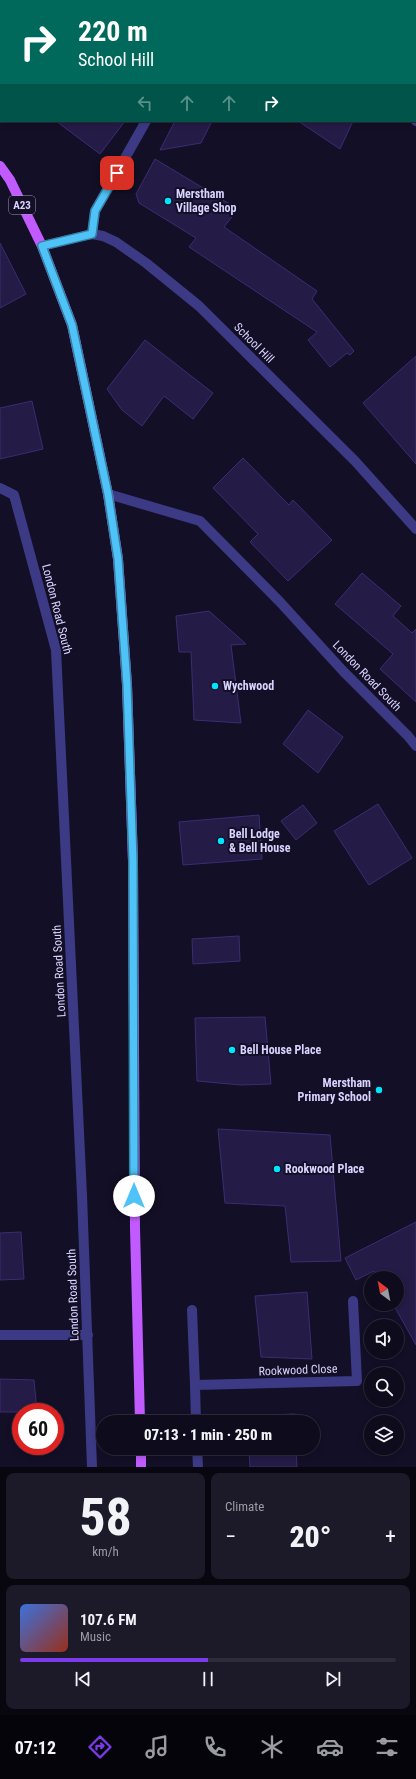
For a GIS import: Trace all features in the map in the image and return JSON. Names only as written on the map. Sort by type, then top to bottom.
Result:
[{"type":"main road","name":"A23","points":[[0,166],[10,180],[42,246],[72,325],[108,494],[118,559],[127,685],[133,861],[135,1228],[140,1415]]},
{"type":"main road","points":[[141,1455],[142,1467]]},
{"type":"street","points":[[42,246],[92,234],[95,211],[145,122]]},
{"type":"street","name":"School Hill","points":[[92,234],[103,236],[116,242],[198,306],[355,461],[416,529]]},
{"type":"street","name":"London Road South","points":[[0,488],[14,495],[56,650],[88,1335],[92,1467]]},
{"type":"street","name":"London Road South","points":[[108,494],[200,521],[280,602],[343,671],[408,736],[416,746]]},
{"type":"street","name":"Rookwood Close","points":[[195,1385],[357,1381],[353,1301]]},
{"type":"street","points":[[192,1310],[196,1415]]},
{"type":"street","points":[[0,1335],[88,1335]]},
{"type":"street","points":[[197,1455],[198,1467]]},
{"type":"building","points":[[57,122],[124,122],[100,154]]},
{"type":"building","points":[[174,122],[212,122],[201,143],[160,150]]},
{"type":"building","points":[[300,122],[353,122],[340,149]]},
{"type":"building","points":[[155,159],[238,209],[224,227],[317,291],[312,299],[354,351],[350,355],[347,353],[330,367],[308,340],[317,332],[189,247],[196,238],[139,203],[136,194]]},
{"type":"building","points":[[0,243],[26,294],[0,308]]},
{"type":"building","points":[[145,340],[213,393],[193,419],[164,396],[142,426],[122,410],[107,389]]},
{"type":"building","points":[[416,356],[416,464],[363,403]]},
{"type":"building","points":[[32,401],[43,449],[0,459],[0,408]]},
{"type":"building","points":[[243,458],[289,505],[293,500],[332,540],[288,581],[250,542],[258,534],[213,488]]},
{"type":"building","points":[[362,573],[401,606],[393,616],[412,633],[416,629],[416,702],[380,669],[393,654],[335,604]]},
{"type":"building","name":"Wychwood","points":[[209,611],[246,644],[231,645],[241,723],[194,720],[191,652],[179,652],[176,616]]},
{"type":"building","points":[[308,710],[343,737],[318,773],[283,744]]},
{"type":"building","points":[[378,804],[412,858],[369,885],[334,831]]},
{"type":"building","points":[[303,805],[317,823],[296,840],[281,821]]},
{"type":"building","name":"Bell Lodge & Bell House","points":[[259,815],[262,859],[183,865],[179,822]]},
{"type":"building","points":[[239,936],[240,961],[193,964],[192,939]]},
{"type":"building","name":"Bell House Place","points":[[265,1017],[271,1084],[241,1085],[197,1081],[195,1018]]},
{"type":"building","name":"Rookwood Place","points":[[218,1129],[330,1135],[341,1261],[291,1262],[285,1206],[225,1203]]},
{"type":"building","points":[[416,1222],[416,1345],[404,1324],[404,1319],[401,1319],[397,1311],[404,1311],[404,1271],[364,1271],[364,1276],[356,1280],[345,1258]]},
{"type":"building","points":[[21,1232],[24,1279],[0,1280],[0,1233]]},
{"type":"building","points":[[307,1292],[312,1359],[261,1357],[255,1296]]},
{"type":"building","points":[[0,1379],[34,1380],[36,1403],[12,1403],[12,1412],[0,1412]]},
{"type":"building","points":[[295,1414],[295,1415],[271,1415]]},
{"type":"building","points":[[249,1455],[296,1455],[297,1467],[250,1467]]},
{"type":"place","name":"Merstham Village Shop","points":[[168,201]]},
{"type":"place","name":"Wychwood","points":[[215,686]]},
{"type":"place","name":"Bell Lodge & Bell House","points":[[221,841]]},
{"type":"place","name":"Bell House Place","points":[[232,1050]]},
{"type":"place","name":"Merstham Primary School","points":[[379,1090]]},
{"type":"place","name":"Rookwood Place","points":[[277,1169]]},
{"type":"route","points":[[117,173],[95,211],[92,234],[42,246],[72,325],[100,453],[118,559],[127,685],[133,861],[134,1196]]}]
